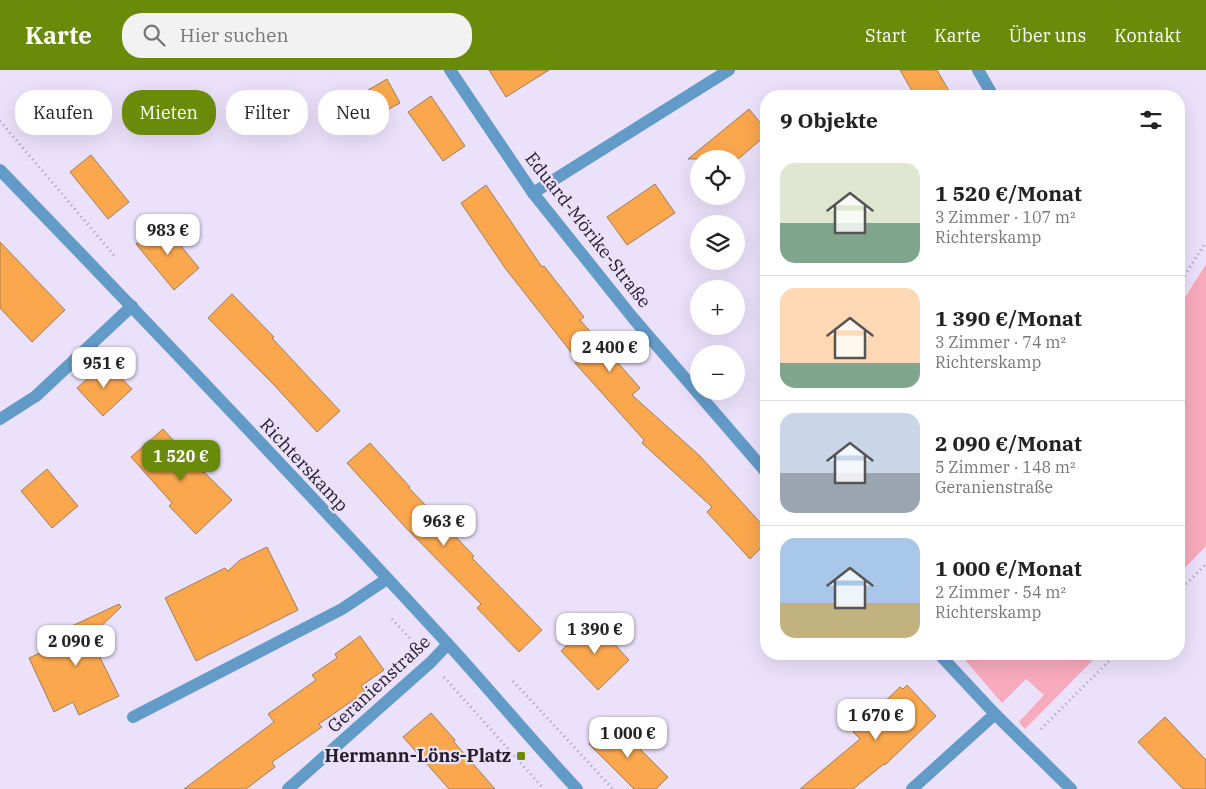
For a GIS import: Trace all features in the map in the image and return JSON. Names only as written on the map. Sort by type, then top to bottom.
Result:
[{"type":"street","name":"Eduard-Mörike-Straße","points":[[450,70],[533,193],[633,318],[760,465]]},
{"type":"street","points":[[533,193],[729,70]]},
{"type":"street","points":[[978,70],[990,90]]},
{"type":"street","name":"Richterskamp","points":[[0,170],[132,306],[448,644],[528,737],[577,789]]},
{"type":"street","points":[[0,419],[36,396],[132,306]]},
{"type":"street","points":[[133,717],[342,610],[387,579]]},
{"type":"street","name":"Geranienstraße","points":[[288,789],[431,662],[448,644]]},
{"type":"street","points":[[945,660],[995,714],[1070,789]]},
{"type":"street","points":[[912,789],[995,714]]},
{"type":"path","points":[[1185,275],[1206,242]]},
{"type":"path","points":[[1185,585],[1206,564]]},
{"type":"path","points":[[1027,744],[1110,660]]},
{"type":"shaded area","points":[[1206,264],[1206,546],[1185,568],[1185,297]]},
{"type":"shaded area","points":[[965,660],[1093,660],[1025,729],[1019,722],[1044,695],[1026,679],[1002,703]]},
{"type":"building","points":[[489,70],[549,70],[506,97]]},
{"type":"building","points":[[900,70],[937,70],[949,90],[912,90]]},
{"type":"building","points":[[387,79],[400,103],[389,109],[389,90],[368,90]]},
{"type":"building","points":[[431,96],[465,146],[443,161],[408,112]]},
{"type":"building","points":[[749,109],[760,123],[760,140],[745,153],[745,150],[699,150]]},
{"type":"building","points":[[91,155],[129,202],[108,219],[70,172]]},
{"type":"building","points":[[655,184],[675,213],[627,245],[607,217]]},
{"type":"building","points":[[486,185],[542,267],[544,266],[584,317],[580,320],[640,388],[632,395],[700,456],[760,522],[760,549],[750,559],[707,512],[712,507],[642,443],[644,440],[575,363],[578,361],[505,268],[461,203]]},
{"type":"building","points":[[162,223],[199,268],[174,290],[136,244]]},
{"type":"building","points":[[0,242],[65,310],[32,342],[0,308]]},
{"type":"building","points":[[232,294],[274,337],[272,338],[340,411],[317,432],[208,318]]},
{"type":"building","points":[[106,362],[132,389],[103,416],[77,388]]},
{"type":"building","points":[[163,429],[203,473],[232,500],[196,534],[169,506],[172,503],[131,457]]},
{"type":"building","points":[[370,443],[409,488],[474,556],[472,558],[542,630],[519,652],[477,608],[481,604],[406,528],[347,463]]},
{"type":"building","points":[[47,469],[78,506],[52,528],[21,491]]},
{"type":"building","points":[[267,547],[298,610],[196,661],[165,598],[225,568],[228,571],[240,560]]},
{"type":"building","points":[[119,604],[121,607],[90,637],[119,696],[79,715],[73,702],[54,712],[29,658],[49,649],[44,639]]},
{"type":"building","points":[[593,621],[629,660],[598,690],[561,651]]},
{"type":"building","points":[[360,636],[384,670],[361,686],[365,692],[319,724],[322,727],[272,762],[275,767],[246,789],[184,789],[274,722],[268,714],[316,680],[312,675],[337,658],[335,654]]},
{"type":"building","points":[[907,685],[936,716],[885,765],[853,789],[800,789],[860,739],[853,732],[900,687],[903,689]]},
{"type":"building","points":[[431,713],[495,789],[449,789],[403,737]]},
{"type":"building","points":[[1165,717],[1206,760],[1206,789],[1183,789],[1138,742]]},
{"type":"building","points":[[612,721],[668,777],[656,789],[634,789],[589,744]]},
{"type":"place","name":"Hermann-Löns-Platz","points":[[521,756]]}]
